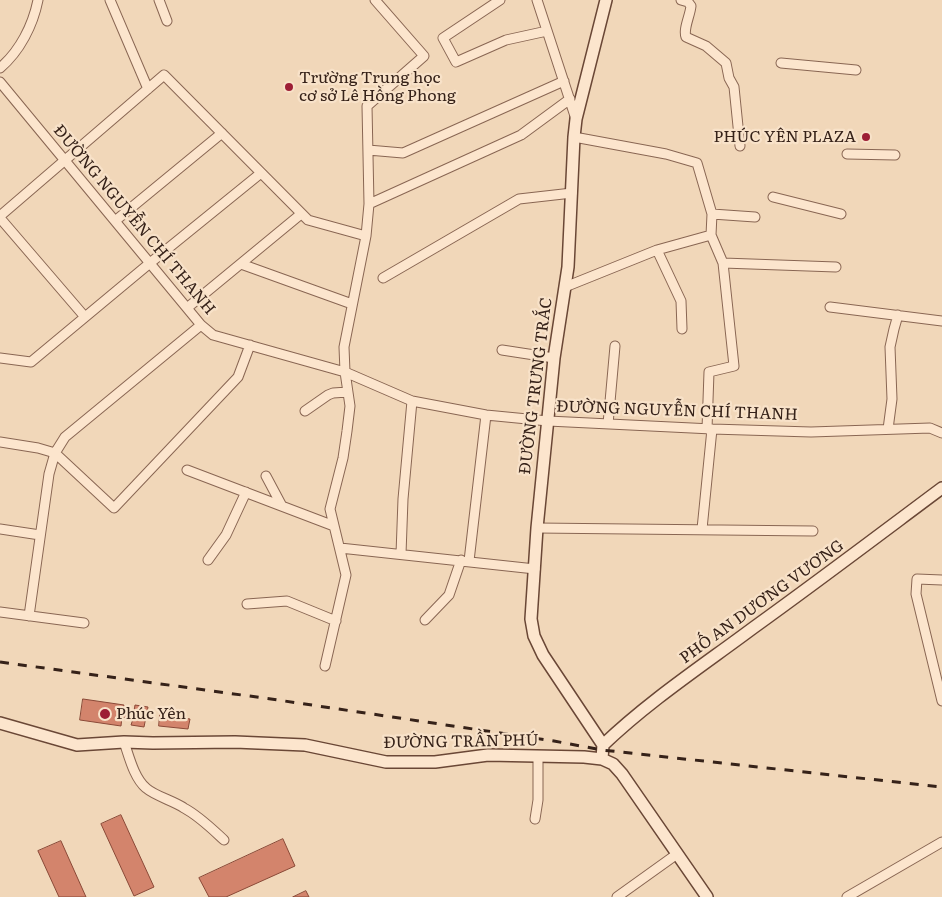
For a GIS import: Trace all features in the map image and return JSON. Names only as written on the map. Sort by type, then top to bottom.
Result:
[{"type":"street","points":[[0,68],[10,60],[24,39],[36,11],[38,0]]},
{"type":"street","points":[[110,0],[148,90]]},
{"type":"street","points":[[159,0],[167,21]]},
{"type":"street","points":[[325,666],[346,575],[330,509],[343,458],[347,431],[350,406],[345,372],[344,347],[366,236],[369,204],[367,106],[424,56],[375,0]]},
{"type":"street","points":[[500,0],[443,38],[456,62],[506,40],[548,31]]},
{"type":"street","points":[[537,0],[576,119]]},
{"type":"street","name":"ĐƯỜNG TRƯNG TRẮC","points":[[604,745],[543,655],[534,636],[531,619],[537,528],[554,358],[568,267],[576,119],[606,0]]},
{"type":"street","points":[[681,0],[688,2],[691,6],[685,31],[686,38],[706,46],[726,64],[734,87],[740,146]]},
{"type":"street","points":[[781,63],[856,70]]},
{"type":"street","points":[[85,317],[0,217],[164,75],[308,220],[366,236]]},
{"type":"street","points":[[368,150],[403,152],[564,81]]},
{"type":"street","name":"ĐƯỜNG NGUYỄN CHÍ THANH","points":[[0,82],[201,325],[213,335],[345,372],[412,400],[486,416],[709,429],[811,432],[930,428],[942,433]]},
{"type":"street","points":[[369,204],[521,135],[570,99]]},
{"type":"street","points":[[115,221],[222,133]]},
{"type":"street","points":[[574,137],[666,154],[697,163],[712,214],[711,235],[723,263],[734,366],[709,372],[709,429],[702,530]]},
{"type":"street","points":[[847,154],[895,155]]},
{"type":"street","points":[[0,358],[30,362],[261,173]]},
{"type":"street","points":[[383,278],[519,199],[572,194]]},
{"type":"street","points":[[773,197],[841,214]]},
{"type":"street","points":[[187,308],[302,214]]},
{"type":"street","points":[[712,214],[755,217]]},
{"type":"street","points":[[565,288],[657,250],[711,235]]},
{"type":"street","points":[[657,250],[682,301],[682,329]]},
{"type":"street","points":[[723,263],[836,267]]},
{"type":"street","points":[[241,264],[352,304]]},
{"type":"street","points":[[830,307],[942,321]]},
{"type":"street","points":[[888,429],[892,399],[890,347],[898,315]]},
{"type":"street","points":[[29,616],[49,474],[54,453],[65,437],[201,325]]},
{"type":"street","points":[[0,442],[38,448],[54,453],[114,508],[238,377],[250,345]]},
{"type":"street","points":[[608,424],[615,346]]},
{"type":"street","points":[[502,350],[554,358]]},
{"type":"street","points":[[305,411],[328,395],[348,392]]},
{"type":"street","points":[[401,554],[403,499],[412,400]]},
{"type":"street","points":[[424,620],[449,595],[465,561],[486,416]]},
{"type":"street","points":[[187,470],[334,526]]},
{"type":"street","points":[[266,476],[282,506]]},
{"type":"street","name":"PHỐ AN DƯƠNG VƯƠNG","points":[[604,745],[623,726],[654,701],[942,488]]},
{"type":"street","points":[[208,560],[226,535],[246,492]]},
{"type":"street","points":[[537,528],[813,531]]},
{"type":"street","points":[[0,529],[40,534]]},
{"type":"street","points":[[340,548],[535,569]]},
{"type":"street","points":[[942,580],[917,579],[916,594],[942,701]]},
{"type":"street","points":[[247,604],[287,602],[336,621]]},
{"type":"street","points":[[0,612],[84,623]]},
{"type":"street","name":"ĐƯỜNG TRẦN PHÚ","points":[[0,723],[77,745],[124,742],[235,742],[305,745],[386,762],[434,762],[488,755],[602,759]]},
{"type":"street","points":[[124,742],[133,769],[147,789],[198,816],[224,840]]},
{"type":"street","points":[[604,745],[602,759],[612,764],[622,774],[707,897]]},
{"type":"street","points":[[535,819],[538,800],[538,756]]},
{"type":"street","points":[[847,897],[942,842]]},
{"type":"street","points":[[617,897],[677,854]]},
{"type":"building","points":[[83,699],[124,705],[123,709],[134,711],[135,705],[148,707],[144,727],[131,725],[133,719],[122,717],[121,726],[80,720]]},
{"type":"building","points":[[160,715],[190,719],[188,729],[159,726]]},
{"type":"building","points":[[121,815],[154,887],[134,896],[101,824]]},
{"type":"building","points":[[283,839],[295,866],[226,897],[209,897],[199,878]]},
{"type":"building","points":[[61,841],[86,897],[59,897],[38,851]]},
{"type":"building","points":[[306,891],[309,897],[293,897]]},
{"type":"railway","points":[[0,662],[271,699],[554,741],[602,750],[942,787]]},
{"type":"place","name":"Trường Trung học cơ sở Lê Hồng Phong","points":[[289,87]]},
{"type":"place","name":"PHÚC YÊN PLAZA","points":[[866,137]]},
{"type":"place","name":"Phúc Yên","points":[[105,714]]}]
